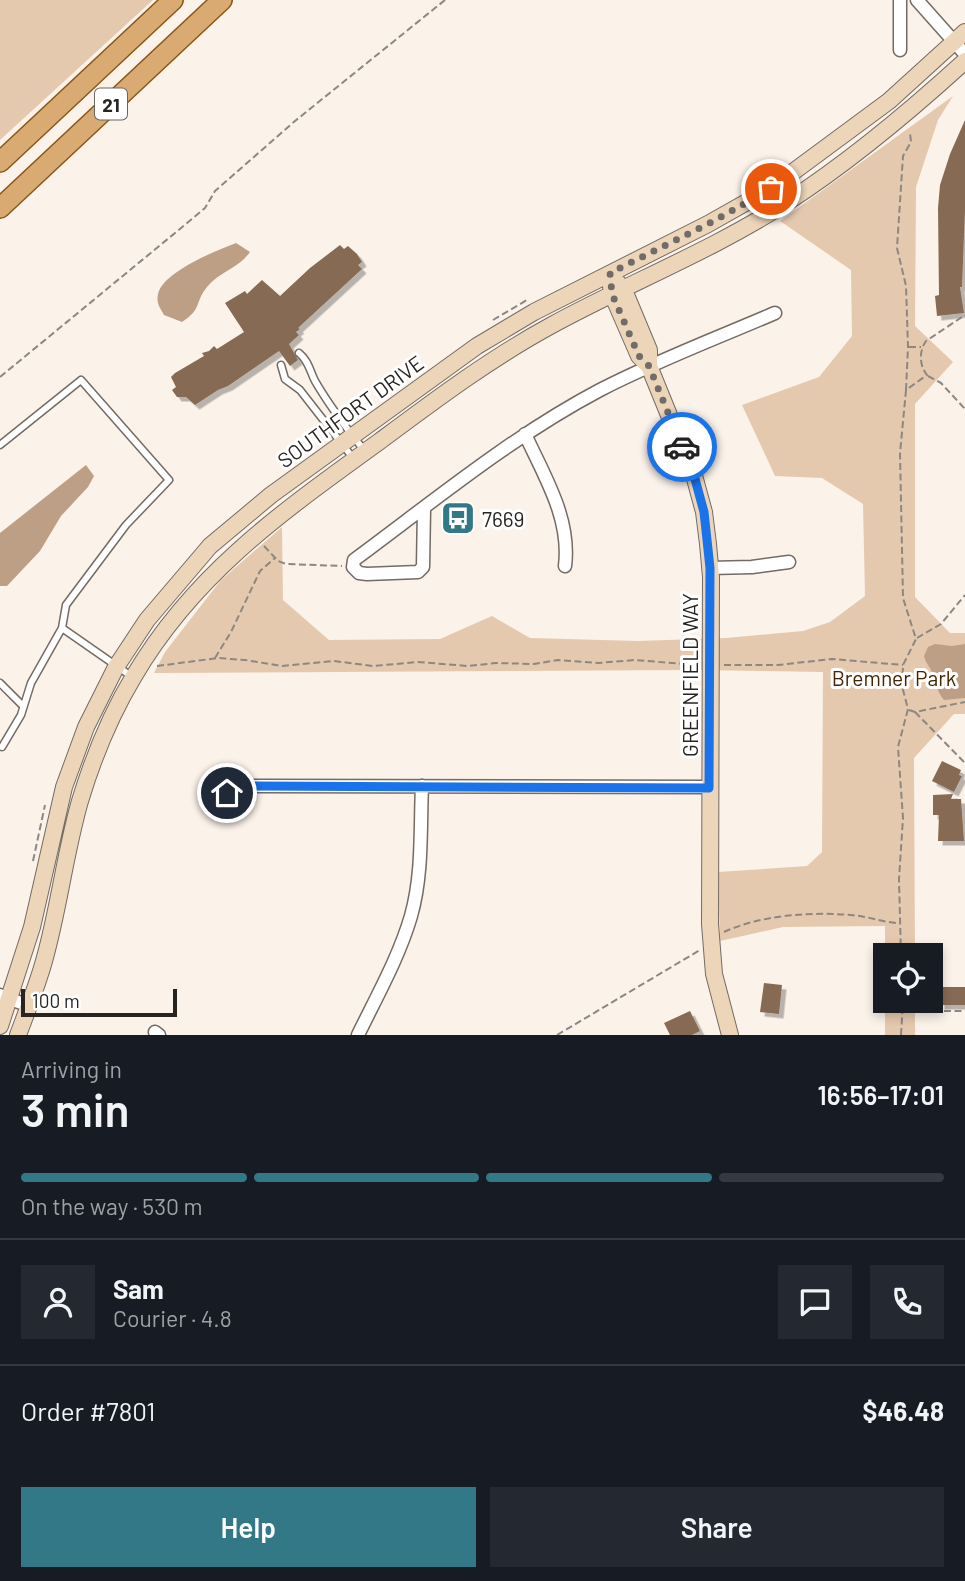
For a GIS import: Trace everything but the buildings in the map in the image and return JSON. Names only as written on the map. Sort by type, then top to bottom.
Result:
[{"type":"main road","name":"21","points":[[0,162],[173,0]]},
{"type":"main road","name":"21","points":[[0,208],[222,0]]},
{"type":"main road","name":"SOUTHFORT DRIVE","points":[[0,1026],[5,997],[32,927],[64,787],[86,727],[116,667],[147,620],[210,547],[261,502],[477,346],[534,312],[771,189],[872,115],[961,43]]},
{"type":"main road","name":"SOUTHFORT DRIVE","points":[[18,1035],[44,962],[80,802],[105,735],[133,677],[191,597],[223,563],[284,510],[494,359],[549,326],[682,262],[784,205],[858,154],[965,61]]},
{"type":"main road","name":"GREENFIELD WAY","points":[[610,273],[649,350],[649,366],[695,479],[704,512],[710,568],[711,941],[714,974],[730,1035]]},
{"type":"street","points":[[900,0],[900,50]]},
{"type":"street","points":[[917,0],[961,43]]},
{"type":"street","points":[[424,509],[423,567],[418,572],[359,573],[354,567],[354,560],[526,434],[599,390],[775,313]]},
{"type":"street","points":[[526,434],[563,517],[566,535],[565,566]]},
{"type":"street","points":[[710,568],[752,567],[789,562]]},
{"type":"street","points":[[227,793],[249,786],[709,788]]},
{"type":"street","points":[[358,1035],[387,977],[411,915],[418,880],[422,786]]},
{"type":"street","points":[[5,997],[29,1006]]},
{"type":"lane","points":[[299,353],[306,360],[346,439],[360,455]]},
{"type":"lane","points":[[281,365],[285,379],[300,390],[360,455]]},
{"type":"lane","points":[[0,445],[80,380],[169,480],[126,525],[66,605],[62,628],[31,683],[21,715],[2,747]]},
{"type":"lane","points":[[62,628],[133,677]]},
{"type":"lane","points":[[0,683],[23,706]]},
{"type":"path","points":[[0,377],[205,208],[215,191],[444,0]]},
{"type":"path","points":[[910,133],[911,142],[903,156],[897,248],[906,286],[908,347],[900,453],[903,598],[916,639]]},
{"type":"path","points":[[908,347],[922,347],[933,336],[965,316]]},
{"type":"path","points":[[922,347],[922,366],[927,375],[941,383],[965,409]]},
{"type":"path","points":[[906,390],[927,375]]},
{"type":"path","points":[[264,545],[281,563],[354,567]]},
{"type":"path","points":[[215,659],[260,571],[275,558]]},
{"type":"path","points":[[900,943],[899,879],[903,818],[898,747],[908,709],[902,686],[903,665],[916,639],[941,624],[965,595]]},
{"type":"path","points":[[158,666],[215,659],[245,660],[282,666],[334,661],[373,666],[418,662],[468,666],[496,663],[534,664],[558,660],[598,663],[635,660],[680,665],[778,665],[832,659],[903,665]]},
{"type":"path","points":[[915,712],[965,702]]},
{"type":"path","points":[[908,709],[915,712],[965,763]]},
{"type":"path","points":[[557,1035],[731,929],[776,917],[848,915],[898,923]]},
{"type":"path","points":[[943,1011],[965,1011]]},
{"type":"path","points":[[901,1035],[902,1013]]},
{"type":"green space","points":[[0,0],[153,0],[0,140]]},
{"type":"green space","name":"Bremner Park","points":[[953,96],[938,120],[916,187],[915,326],[953,362],[915,404],[915,597],[950,633],[965,633],[965,714],[954,714],[914,758],[915,943],[885,943],[885,926],[783,927],[720,941],[718,872],[807,866],[822,852],[823,672],[694,670],[154,673],[165,652],[221,580],[282,527],[283,600],[329,640],[440,639],[492,616],[530,638],[638,641],[726,638],[803,631],[830,622],[865,596],[863,504],[822,478],[775,476],[742,405],[819,377],[852,336],[851,270],[780,221]]},
{"type":"green space","name":"Bremner Park","points":[[885,1013],[915,1013],[915,1035],[885,1035]]},
{"type":"shaded area","points":[[236,243],[250,252],[207,287],[193,313],[182,322],[164,315],[158,294],[169,278],[191,263]]},
{"type":"shaded area","points":[[86,465],[94,476],[88,487],[61,516],[40,551],[7,586],[0,586],[0,533]]},
{"type":"shaded area","points":[[935,644],[965,644],[965,698],[944,700],[939,693],[924,656],[928,647]]},
{"type":"way so far","points":[[682,447],[649,366],[639,356],[612,294],[610,273],[771,189]]},
{"type":"place","name":"7669","points":[[458,518]]},
{"type":"route","points":[[227,793],[249,786],[709,788],[711,577],[704,512],[682,447]]}]
